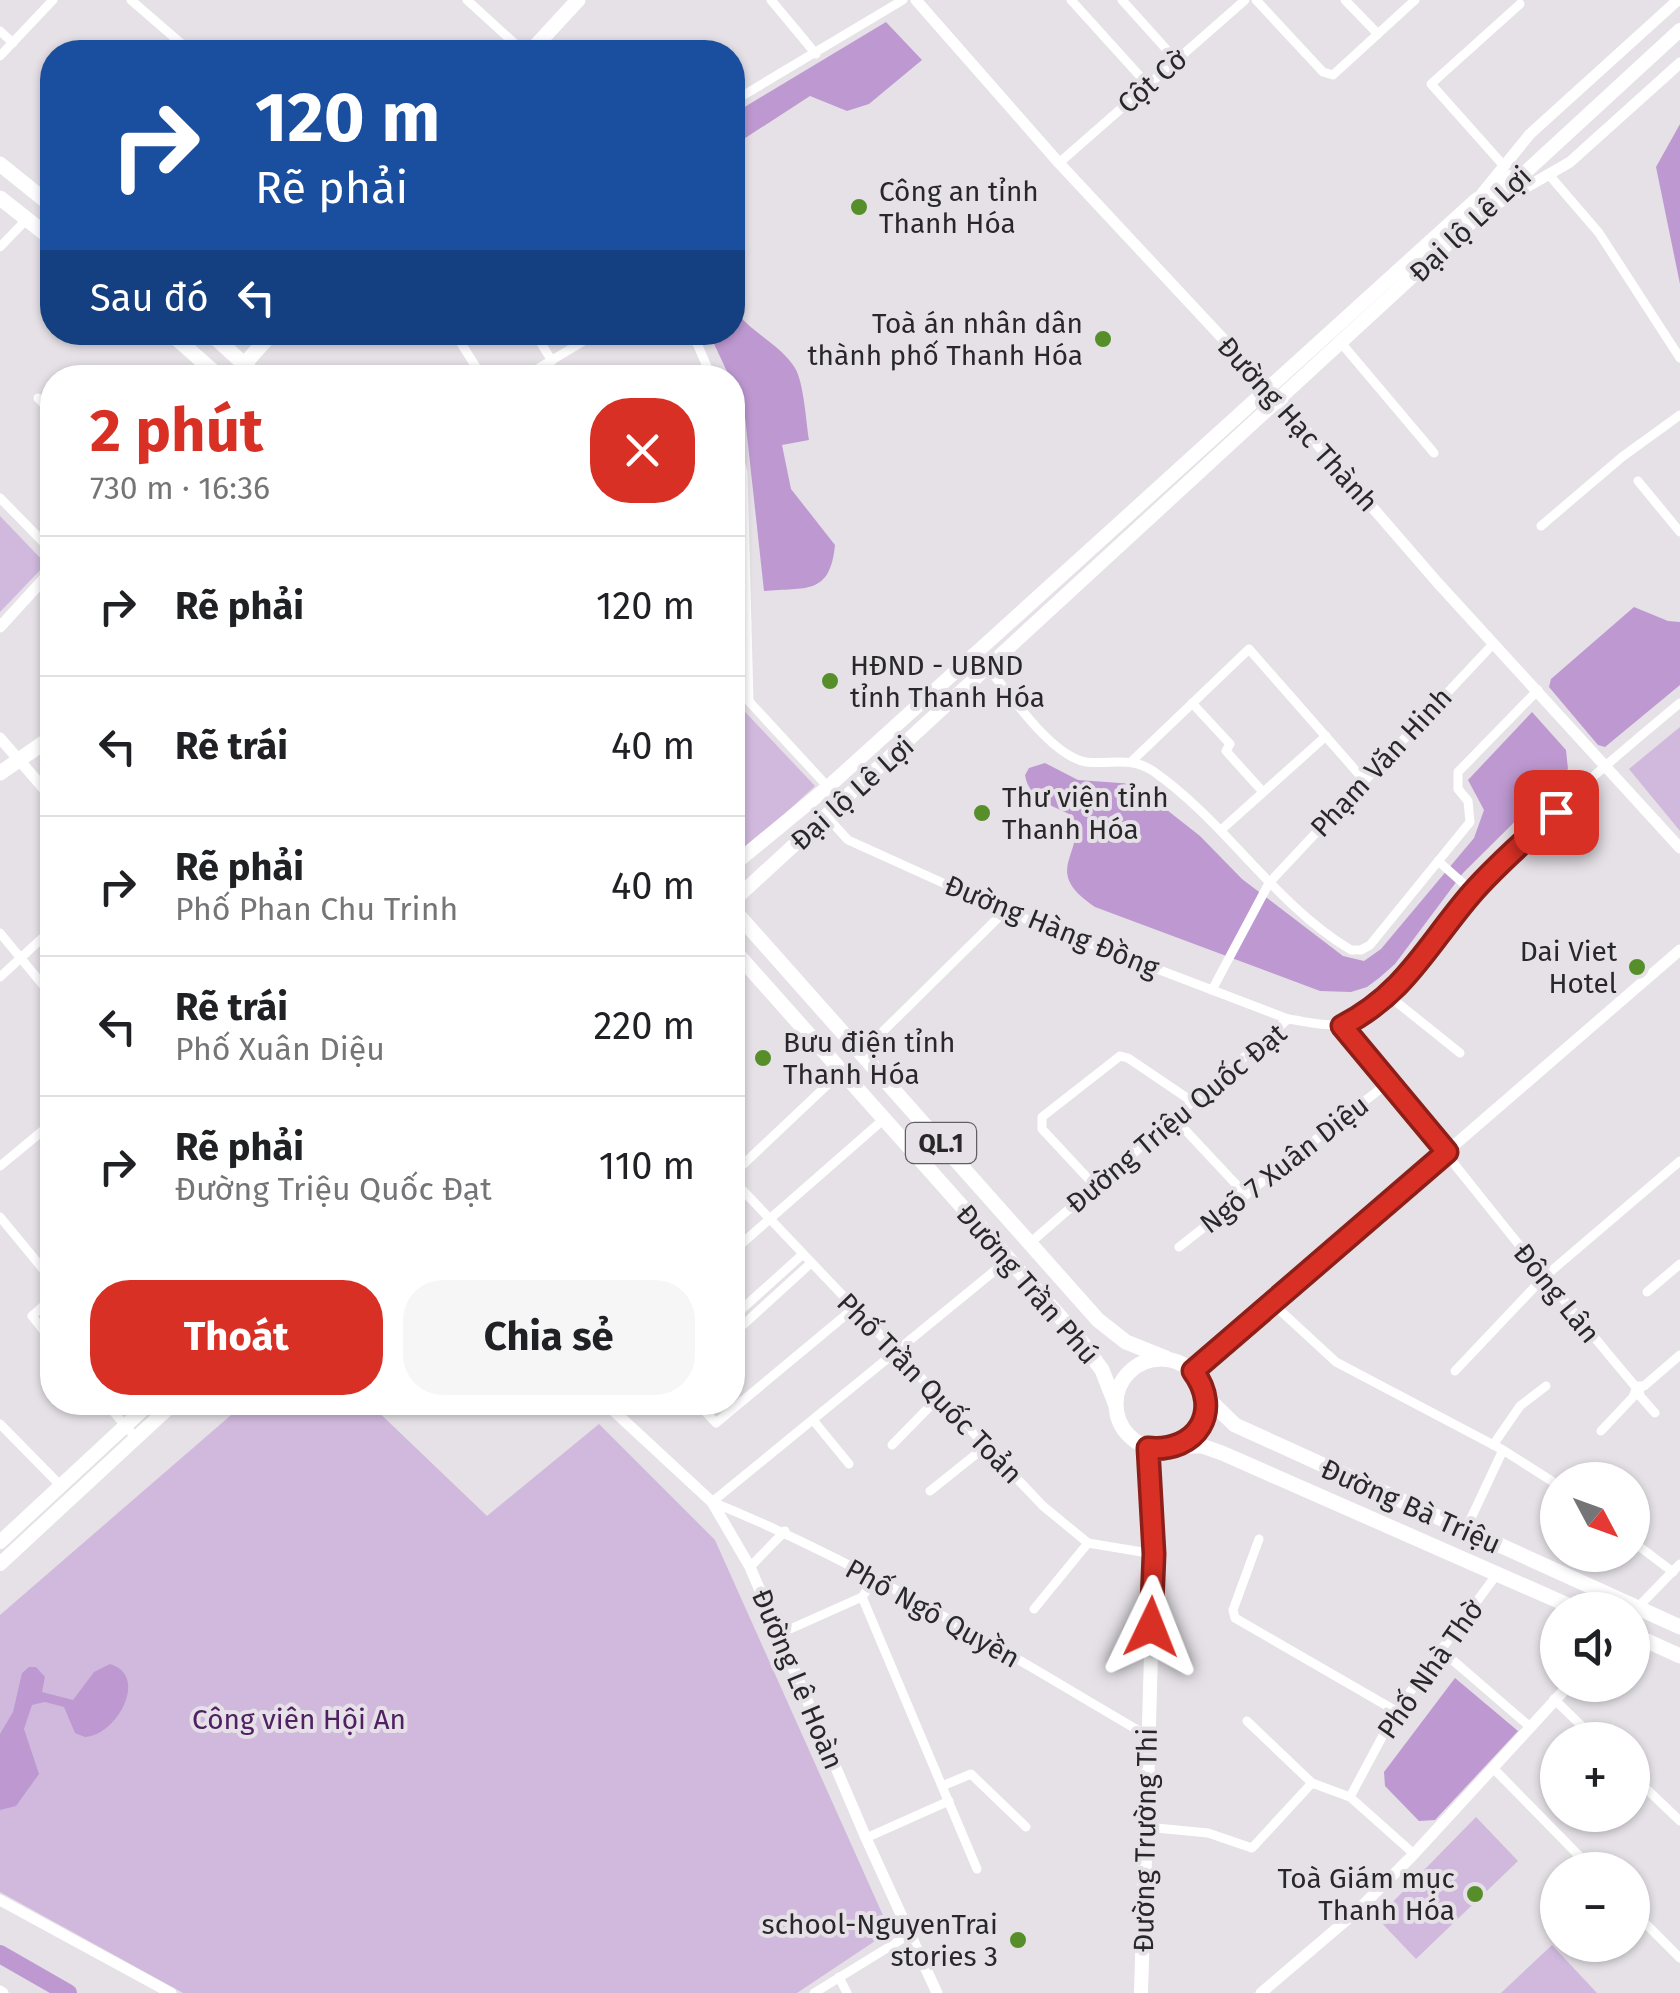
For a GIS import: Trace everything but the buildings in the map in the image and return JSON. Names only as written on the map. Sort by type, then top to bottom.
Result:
[{"type":"highway","points":[[550,40],[572,2]]},
{"type":"highway","points":[[0,164],[40,196]]},
{"type":"highway","points":[[0,198],[40,230]]},
{"type":"highway","points":[[184,345],[206,365]]},
{"type":"highway","points":[[224,345],[245,363],[261,345]]},
{"type":"highway","points":[[0,773],[40,745]]},
{"type":"highway","name":"Đường Trần Phú","points":[[745,920],[1098,1320],[1126,1342],[1166,1358]]},
{"type":"highway","name":"Đường Trần Phú","points":[[745,963],[1078,1337],[1102,1370],[1115,1403]]},
{"type":"highway","points":[[926,1166],[946,1149]]},
{"type":"highway","points":[[1166,1358],[1193,1371],[1206,1397],[1200,1426],[1191,1438],[1178,1446],[1148,1448],[1124,1431],[1115,1403],[1125,1375],[1151,1359],[1166,1358]]},
{"type":"highway","name":"Đường Bà Triệu","points":[[1206,1397],[1234,1425],[1590,1592]]},
{"type":"highway","name":"Đường Bà Triệu","points":[[1178,1446],[1202,1446],[1222,1452],[1540,1593]]},
{"type":"highway","name":"Đường Bà Triệu","points":[[1650,1618],[1680,1627]]},
{"type":"highway","points":[[1650,1642],[1680,1656]]},
{"type":"main road","name":"Đại lộ Lê Lợi","points":[[745,855],[828,787],[1269,388],[1547,151],[1680,30]]},
{"type":"main road","name":"Đại lộ Lê Lợi","points":[[745,893],[1342,344],[1480,206]]},
{"type":"main road","points":[[1038,597],[1051,611]]},
{"type":"main road","points":[[0,1564],[130,1432],[142,1415]]},
{"type":"main road","points":[[0,1542],[60,1486],[155,1415]]},
{"type":"main road","name":"Đường Trường Thi","points":[[1141,1993],[1154,1554],[1148,1448]]},
{"type":"street","points":[[0,56],[53,0]]},
{"type":"street","points":[[130,0],[176,40]]},
{"type":"street","points":[[468,0],[513,40]]},
{"type":"street","points":[[771,0],[816,54]]},
{"type":"street","points":[[745,95],[903,0]]},
{"type":"street","name":"Đường Hạc Thành","points":[[916,0],[1680,848]]},
{"type":"street","points":[[1071,0],[1148,85]]},
{"type":"street","points":[[1122,0],[1176,60]]},
{"type":"street","points":[[1220,0],[1231,12]]},
{"type":"street","name":"Cột Cờ","points":[[1059,163],[1244,0]]},
{"type":"street","points":[[1256,0],[1328,74],[1339,71],[1415,0]]},
{"type":"street","points":[[1344,0],[1378,34]]},
{"type":"street","points":[[1504,0],[1522,2]]},
{"type":"street","points":[[1480,206],[1504,166],[1530,134],[1678,0]]},
{"type":"street","points":[[1504,166],[1430,84],[1522,2]]},
{"type":"street","points":[[0,32],[13,42]]},
{"type":"street","points":[[1480,206],[1550,176],[1570,162],[1680,63]]},
{"type":"street","points":[[1550,176],[1599,233],[1680,358]]},
{"type":"street","points":[[0,247],[26,219]]},
{"type":"street","points":[[1342,344],[1434,453]]},
{"type":"street","points":[[542,345],[552,360]]},
{"type":"street","points":[[544,365],[577,345]]},
{"type":"street","points":[[1542,526],[1622,457],[1680,415]]},
{"type":"street","points":[[1638,481],[1680,532]]},
{"type":"street","points":[[0,498],[40,539]]},
{"type":"street","points":[[745,548],[748,700]]},
{"type":"street","points":[[0,627],[40,583]]},
{"type":"street","name":"Phạm Văn Hinh","points":[[1212,990],[1269,882],[1494,643]]},
{"type":"street","points":[[1132,761],[1248,650],[1364,780]]},
{"type":"street","points":[[988,668],[1064,754],[1084,762],[1132,761],[1152,770],[1221,830],[1269,882],[1351,950],[1370,945],[1470,822],[1468,801],[1458,789],[1458,772],[1538,690]]},
{"type":"street","points":[[745,697],[828,787]]},
{"type":"street","points":[[1342,1026],[1390,996],[1473,892],[1606,764],[1680,703]]},
{"type":"street","points":[[1192,704],[1230,744],[1226,751],[1263,792]]},
{"type":"street","points":[[1221,830],[1326,736]]},
{"type":"street","points":[[0,738],[40,785]]},
{"type":"street","name":"Đường Hàng Đồng","points":[[826,816],[848,840],[1005,911],[1288,1019]]},
{"type":"street","points":[[1438,860],[1473,892]]},
{"type":"street","points":[[861,1053],[1005,911]]},
{"type":"street","points":[[0,933],[40,981]]},
{"type":"street","points":[[0,977],[40,941]]},
{"type":"street","points":[[1193,1371],[1680,950]]},
{"type":"street","points":[[1390,996],[1460,1053]]},
{"type":"street","name":"Đường Triệu Quốc Đạt","points":[[1030,1243],[1288,1019],[1342,1026]]},
{"type":"street","name":"Đông Lân","points":[[1342,1026],[1447,1152],[1543,1278],[1638,1387],[1640,1396],[1655,1413]]},
{"type":"street","points":[[1096,1187],[1042,1129],[1042,1118],[1120,1056],[1193,1102]]},
{"type":"street","points":[[745,1164],[842,1071]]},
{"type":"street","name":"Ngõ 7 Xuân Diệu","points":[[1179,1247],[1389,1082]]},
{"type":"street","points":[[1174,1118],[1246,1195]]},
{"type":"street","points":[[745,1240],[884,1119]]},
{"type":"street","points":[[0,1166],[40,1133]]},
{"type":"street","points":[[1455,1371],[1543,1278],[1680,1161]]},
{"type":"street","name":"Phố Trần Quốc Toản","points":[[745,1191],[895,1354],[1043,1506],[1088,1543],[1154,1554]]},
{"type":"street","points":[[0,1217],[40,1265]]},
{"type":"street","points":[[745,1306],[803,1254]]},
{"type":"street","points":[[712,1502],[1008,1259]]},
{"type":"street","points":[[745,1323],[811,1263]]},
{"type":"street","points":[[1647,1292],[1680,1264]]},
{"type":"street","points":[[1271,1302],[1336,1362],[1498,1447],[1540,1474]]},
{"type":"street","points":[[745,1399],[853,1309]]},
{"type":"street","points":[[1600,1430],[1638,1387],[1680,1355]]},
{"type":"street","points":[[1464,1531],[1498,1447],[1520,1406],[1546,1386]]},
{"type":"street","points":[[892,1445],[938,1398]]},
{"type":"street","points":[[115,1415],[130,1432]]},
{"type":"street","name":"Đường Lê Hoàn","points":[[618,1415],[712,1502],[750,1567],[937,1993]]},
{"type":"street","points":[[813,1420],[848,1464]]},
{"type":"street","points":[[0,1424],[60,1486]]},
{"type":"street","points":[[930,1491],[985,1446]]},
{"type":"street","name":"Phố Ngô Quyền","points":[[712,1502],[785,1531],[1148,1736]]},
{"type":"street","points":[[750,1567],[785,1531]]},
{"type":"street","points":[[1259,1539],[1233,1610],[1235,1618],[1396,1711]]},
{"type":"street","points":[[1034,1609],[1088,1543]]},
{"type":"street","points":[[1650,1552],[1676,1568],[1650,1598]]},
{"type":"street","name":"Phố Nhà Thờ","points":[[1350,1796],[1396,1711],[1497,1574]]},
{"type":"street","points":[[779,1634],[862,1597],[874,1580]]},
{"type":"street","points":[[862,1597],[977,1869]]},
{"type":"street","points":[[1442,1652],[1528,1726]]},
{"type":"street","points":[[1263,1992],[1356,1912],[1414,1854],[1551,1702]]},
{"type":"street","points":[[1557,1702],[1578,1722]]},
{"type":"street","points":[[1247,1721],[1312,1783],[1350,1796],[1414,1854]]},
{"type":"street","points":[[1492,1768],[1575,1852]]},
{"type":"street","points":[[942,1786],[972,1774],[1026,1826]]},
{"type":"street","points":[[1146,1827],[1208,1833],[1252,1848],[1312,1783]]},
{"type":"street","points":[[1650,1791],[1678,1816]]},
{"type":"street","points":[[866,1838],[948,1802]]},
{"type":"street","points":[[0,1900],[171,1993]]},
{"type":"street","points":[[1650,1928],[1680,1958]]},
{"type":"street","points":[[814,1993],[910,1934]]},
{"type":"street","points":[[839,1978],[847,1993]]},
{"type":"green space","points":[[0,516],[40,558],[40,570],[0,612]]},
{"type":"green space","points":[[745,712],[815,786],[745,850]]},
{"type":"green space","points":[[1680,727],[1680,831],[1629,769]]},
{"type":"green space","name":"Công viên Hội An","points":[[231,1415],[382,1415],[487,1516],[599,1424],[715,1540],[890,1931],[797,1993],[183,1993],[0,1892],[0,1615]]},
{"type":"green space","points":[[1476,1817],[1518,1861],[1416,1959],[1377,1918]]},
{"type":"green space","points":[[1540,1956],[1540,1962],[1568,1962],[1597,1993],[1501,1993]]},
{"type":"shaded area","points":[[886,22],[922,60],[869,104],[847,111],[810,96],[745,138],[745,107]]},
{"type":"shaded area","points":[[1680,124],[1680,284],[1656,167]]},
{"type":"shaded area","points":[[745,322],[795,368],[801,383],[809,440],[782,445],[791,489],[835,545],[828,573],[813,586],[764,591],[745,417],[745,365],[724,365],[715,345],[745,345]]},
{"type":"shaded area","points":[[1634,607],[1680,622],[1680,685],[1605,747],[1598,745],[1549,687],[1551,679]]},
{"type":"shaded area","points":[[1532,712],[1566,750],[1568,769],[1463,873],[1395,964],[1367,987],[1351,992],[1320,991],[1095,907],[1070,883],[1067,872],[1076,829],[1073,816],[1036,796],[1025,775],[1029,768],[1045,763],[1078,780],[1134,784],[1200,836],[1242,879],[1343,956],[1364,961],[1381,949],[1474,838],[1484,810],[1468,780]]},
{"type":"shaded area","points":[[110,1664],[122,1671],[128,1692],[117,1717],[97,1734],[85,1737],[75,1733],[64,1707],[45,1702],[32,1705],[24,1729],[39,1774],[16,1806],[0,1810],[0,1734],[13,1712],[22,1673],[36,1667],[45,1677],[42,1692],[73,1700],[94,1672]]},
{"type":"shaded area","points":[[1455,1678],[1518,1731],[1435,1820],[1419,1821],[1385,1786],[1384,1772]]},
{"type":"waterway","points":[[0,1954],[68,1993]]},
{"type":"place","name":"Công an tỉnh Thanh Hóa","points":[[859,207]]},
{"type":"place","name":"Toà án nhân dân thành phố Thanh Hóa","points":[[1103,339]]},
{"type":"place","name":"HĐND - UBND tỉnh Thanh Hóa","points":[[830,681]]},
{"type":"place","name":"Thư viện tỉnh Thanh Hóa","points":[[982,813]]},
{"type":"place","name":"Dai Viet Hotel","points":[[1637,967]]},
{"type":"place","name":"Bưu điện tỉnh Thanh Hóa","points":[[763,1058]]},
{"type":"place","name":"Toà Giám mục Thanh Hóa","points":[[1475,1894]]},
{"type":"place","name":"school-NguyenTrai stories 3","points":[[1018,1940]]},
{"type":"route","points":[[1151,1627],[1154,1554],[1148,1448],[1178,1446],[1200,1426],[1206,1412],[1206,1397],[1193,1371],[1447,1152],[1342,1026],[1366,1014],[1394,992],[1473,892],[1556,812]]}]
